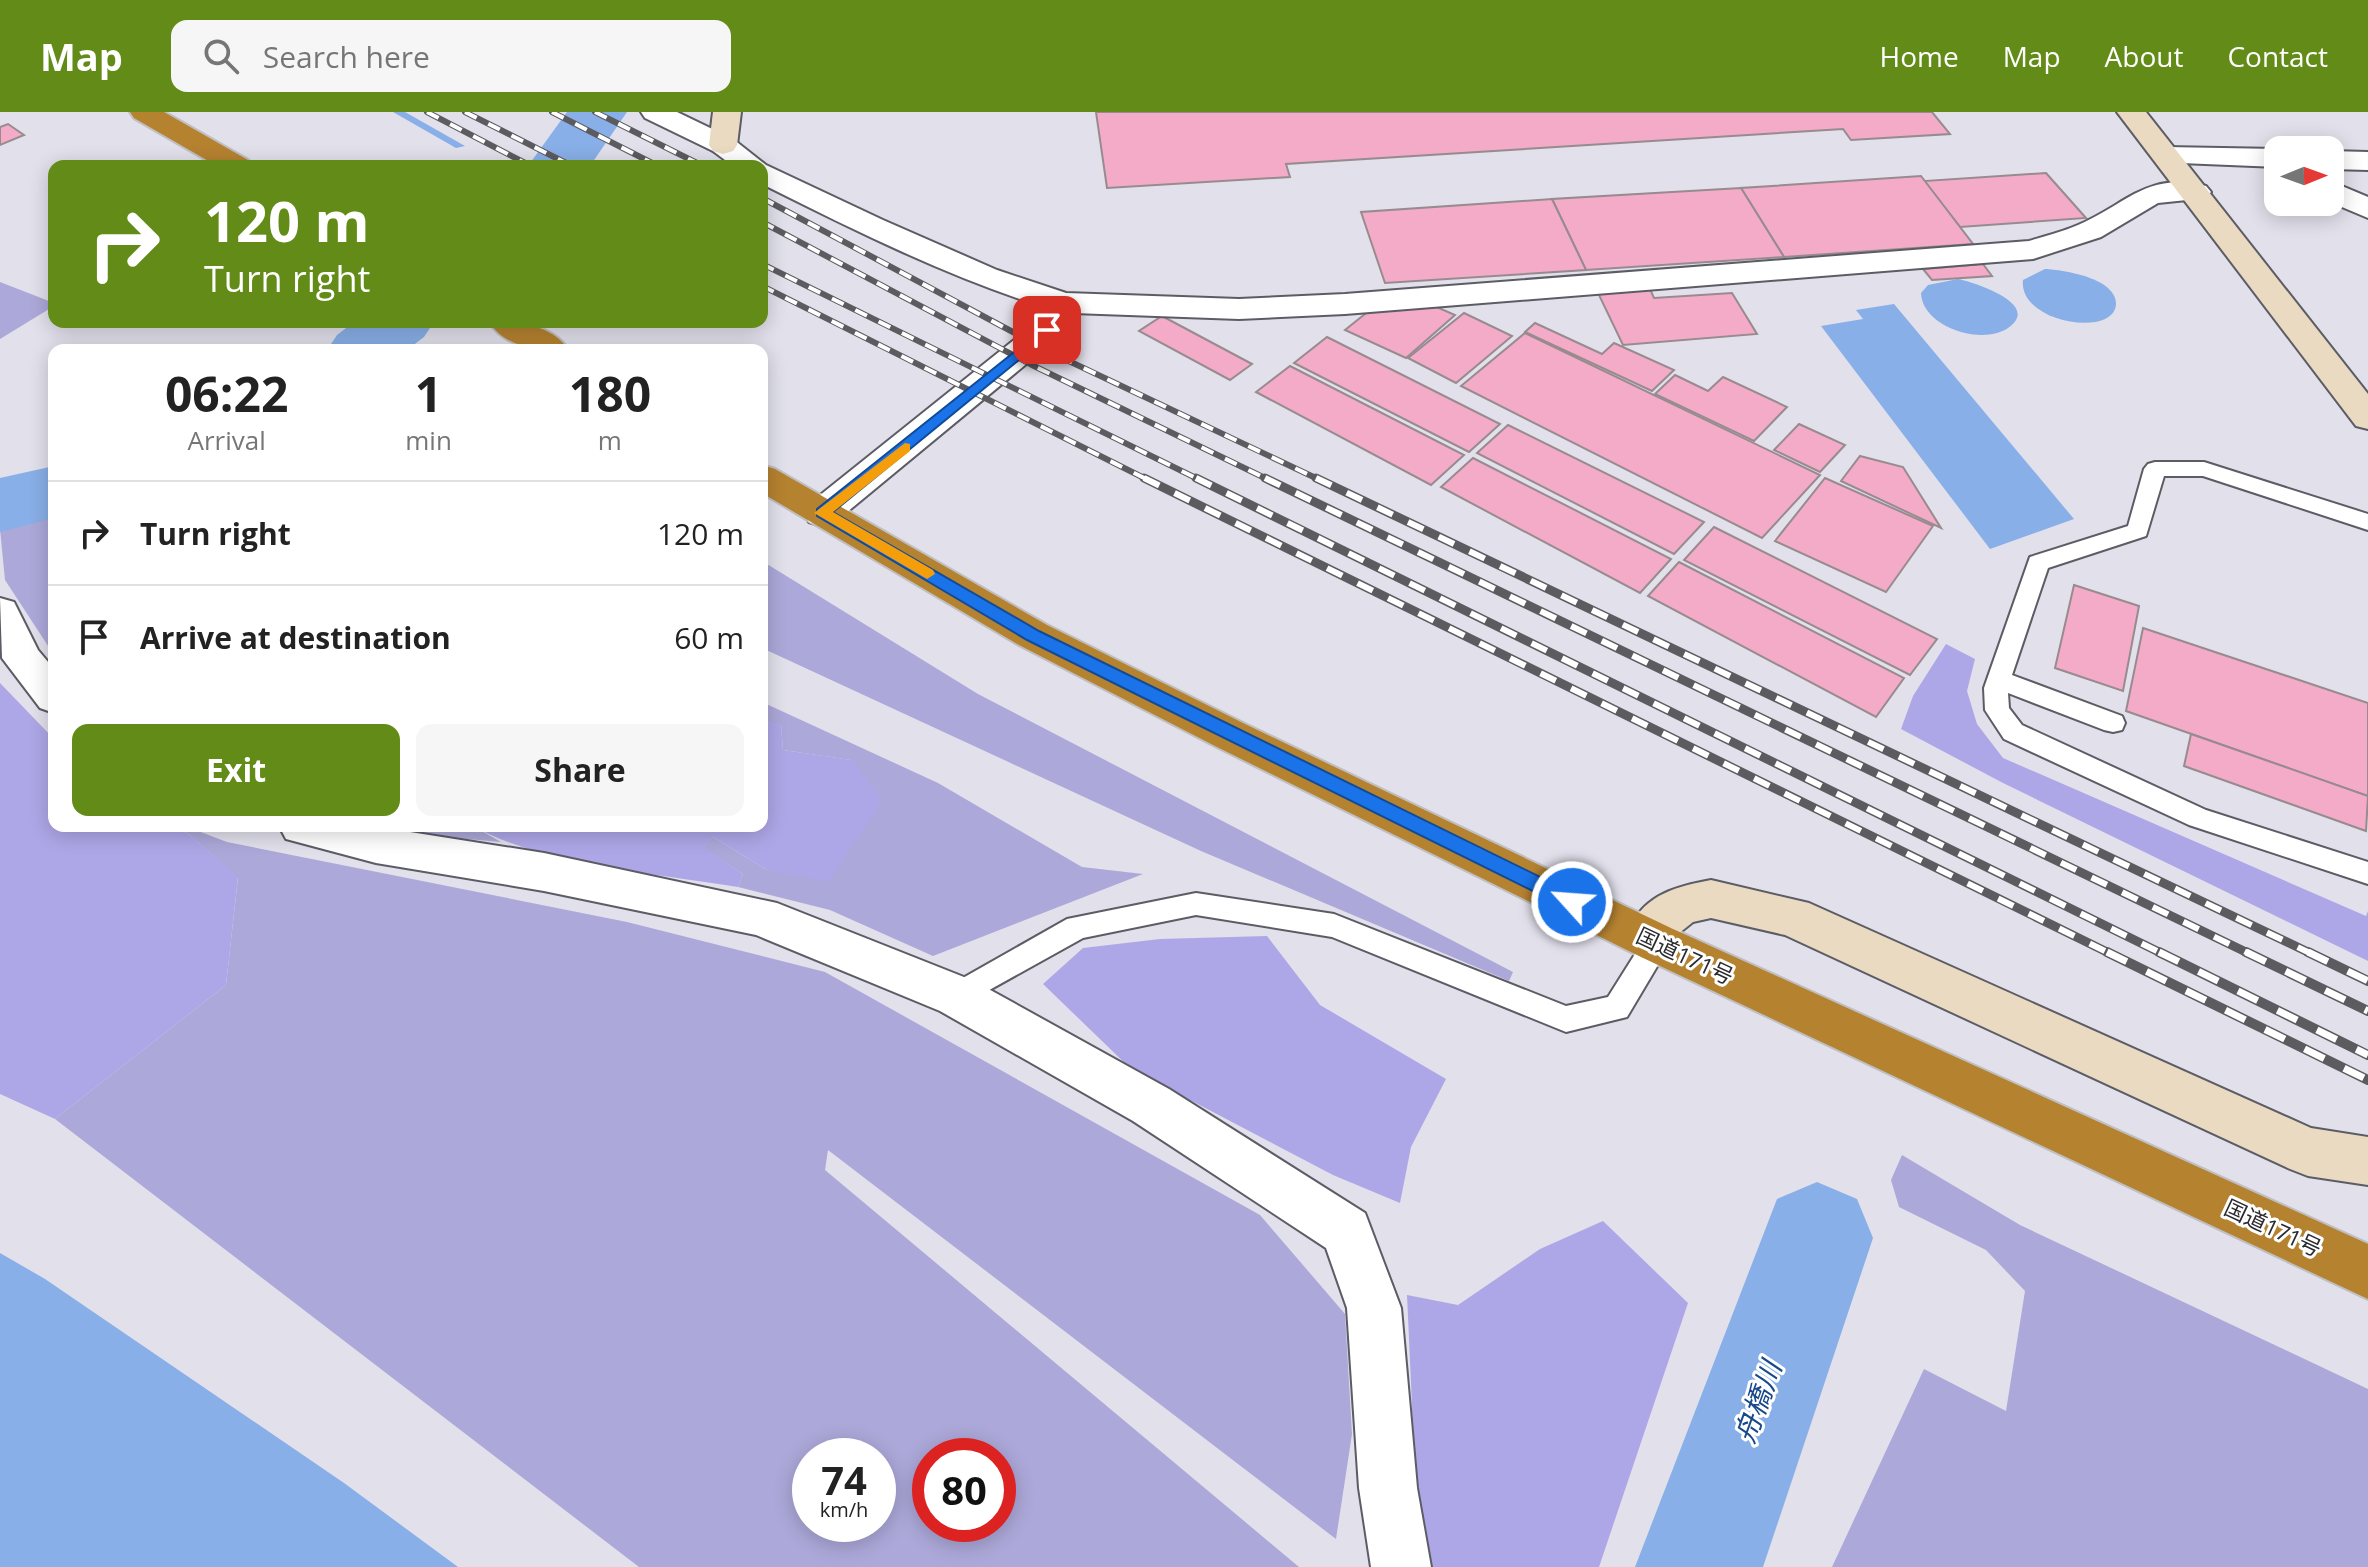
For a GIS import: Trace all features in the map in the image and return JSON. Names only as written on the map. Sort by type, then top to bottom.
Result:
[{"type":"highway","points":[[144,112],[228,160]]},
{"type":"highway","points":[[515,328],[542,344]]},
{"type":"highway","name":"国道171号","points":[[768,481],[1033,635],[1657,943],[2368,1272]]},
{"type":"street","points":[[723,145],[727,112]]},
{"type":"street","points":[[2131,112],[2196,192],[2368,418]]},
{"type":"street","points":[[664,117],[723,145],[744,160]]},
{"type":"street","points":[[2166,156],[2264,160]]},
{"type":"street","points":[[2344,160],[2368,161]]},
{"type":"street","points":[[768,176],[873,227],[1032,294],[1063,303],[1239,309],[1345,304],[2033,250],[2090,231],[2151,194],[2196,192]]},
{"type":"street","points":[[2344,197],[2368,209]]},
{"type":"street","points":[[822,513],[1047,330],[1063,303]]},
{"type":"street","points":[[0,612],[22,658],[48,690]]},
{"type":"street","points":[[325,832],[376,845],[544,872],[761,917],[957,996],[1151,1105],[1346,1231],[1374,1308],[1388,1488],[1401,1567]]},
{"type":"street","points":[[1657,943],[1653,927],[1681,905],[1711,899],[1793,917],[2308,1152],[2368,1161]]},
{"type":"lane","points":[[2368,522],[2204,469],[2155,469],[2138,531],[2038,563],[1996,688],[1997,710],[2013,732],[2198,818],[2368,873]]},
{"type":"lane","points":[[1999,680],[2113,723]]},
{"type":"lane","points":[[957,996],[1077,927],[1196,904],[1334,926],[1566,1019],[1617,1008],[1657,943]]},
{"type":"shaded area","points":[[0,282],[48,301],[48,310],[0,339]]},
{"type":"shaded area","points":[[48,514],[48,646],[5,580],[0,529]]},
{"type":"shaded area","points":[[768,565],[978,694],[1513,972],[1509,981],[1201,851],[768,651]]},
{"type":"shaded area","points":[[1946,644],[1975,659],[1967,691],[1977,724],[2003,758],[2366,916],[2368,911],[2368,961],[2003,783],[1901,729],[1913,696]]},
{"type":"shaded area","points":[[0,683],[48,733],[48,832],[185,832],[238,877],[226,985],[55,1119],[0,1094]]},
{"type":"shaded area","points":[[768,705],[938,783],[1082,867],[1143,874],[933,956],[830,910],[738,887],[743,874],[703,848],[713,837],[767,870],[851,760],[783,750],[781,724],[768,723]]},
{"type":"shaded area","points":[[768,722],[781,723],[783,750],[852,760],[883,800],[828,882],[767,870],[713,837],[704,848],[743,874],[738,887],[565,859],[485,832],[768,832]]},
{"type":"shaded area","points":[[185,832],[201,832],[227,842],[627,922],[825,972],[1260,1215],[1345,1314],[1352,1434],[1336,1539],[828,1150],[825,1170],[1299,1567],[639,1567],[55,1119],[226,985],[238,878]]},
{"type":"shaded area","points":[[386,832],[484,832],[501,842]]},
{"type":"shaded area","points":[[1267,936],[1320,1005],[1446,1079],[1411,1147],[1400,1203],[1333,1175],[1131,1069],[1043,984],[1083,948],[1160,939]]},
{"type":"shaded area","points":[[1902,1155],[2020,1225],[2368,1389],[2368,1567],[1832,1567],[1924,1369],[2006,1411],[2025,1291],[1986,1250],[1899,1207],[1891,1180]]},
{"type":"shaded area","points":[[1603,1221],[1688,1303],[1599,1567],[1422,1567],[1410,1548],[1412,1405],[1407,1295],[1458,1305],[1540,1249]]},
{"type":"water","points":[[2045,269],[2064,271],[2099,282],[2114,296],[2114,312],[2105,319],[2081,323],[2053,317],[2040,310],[2024,292],[2023,280]]},
{"type":"water","points":[[1958,279],[2002,296],[2012,303],[2017,319],[2008,328],[1984,335],[1969,334],[1942,324],[1924,305],[1921,293],[1928,285]]},
{"type":"water","points":[[1894,304],[2074,519],[1990,549],[1821,326],[1863,319],[1856,310]]},
{"type":"water","points":[[0,1253],[45,1279],[344,1483],[458,1567],[0,1567]]},
{"type":"building","points":[[1096,112],[1932,112],[1950,134],[1851,140],[1843,129],[1286,164],[1290,177],[1107,188]]},
{"type":"building","points":[[8,124],[24,135],[0,145],[0,127]]},
{"type":"building","points":[[2046,173],[2086,218],[1960,227],[1924,181]]},
{"type":"building","points":[[1921,176],[1973,244],[1784,257],[1741,188]]},
{"type":"building","points":[[1741,188],[1784,257],[1586,270],[1552,199]]},
{"type":"building","points":[[1552,199],[1586,270],[1385,283],[1361,212]]},
{"type":"building","points":[[1983,264],[1992,276],[1932,280],[1923,269]]},
{"type":"building","points":[[1650,289],[1654,298],[1732,293],[1757,334],[1623,345],[1598,293]]},
{"type":"building","points":[[1432,305],[1455,315],[1406,358],[1345,330],[1370,310]]},
{"type":"building","points":[[1464,313],[1512,336],[1456,383],[1408,358]]},
{"type":"building","points":[[1162,316],[1252,364],[1230,380],[1139,331]]},
{"type":"building","points":[[1535,323],[1602,354],[1614,343],[1674,370],[1652,391],[1525,332]]},
{"type":"building","points":[[1525,333],[1820,475],[1762,538],[1461,386]]},
{"type":"building","points":[[1327,337],[1500,424],[1469,452],[1294,363]]},
{"type":"building","points":[[1290,366],[1464,455],[1431,485],[1256,392]]},
{"type":"building","points":[[1675,375],[1708,391],[1723,377],[1787,407],[1754,441],[1655,394]]},
{"type":"building","points":[[1799,424],[1845,445],[1820,472],[1774,450]]},
{"type":"building","points":[[1508,425],[1704,522],[1674,554],[1477,453]]},
{"type":"building","points":[[1860,456],[1903,467],[1941,528],[1841,481]]},
{"type":"building","points":[[1473,458],[1671,559],[1640,593],[1441,487]]},
{"type":"building","points":[[1825,478],[1933,526],[1886,592],[1775,541]]},
{"type":"building","points":[[1714,527],[1937,639],[1910,675],[1684,560]]},
{"type":"building","points":[[1679,562],[1904,678],[1876,717],[1648,596]]},
{"type":"building","points":[[2074,585],[2139,606],[2123,691],[2055,668]]},
{"type":"building","points":[[2143,628],[2368,703],[2368,796],[2126,711]]},
{"type":"building","points":[[2191,734],[2368,796],[2366,831],[2184,766]]},
{"type":"waterway","points":[[398,112],[460,146]]},
{"type":"waterway","points":[[563,160],[597,112]]},
{"type":"waterway","points":[[370,344],[391,328]]},
{"type":"waterway","points":[[0,505],[48,493]]},
{"type":"waterway","name":"舟橋川","points":[[1699,1567],[1817,1238]]},
{"type":"railway","points":[[427,112],[519,160]]},
{"type":"railway","points":[[465,112],[560,160]]},
{"type":"railway","points":[[552,112],[646,160]]},
{"type":"railway","points":[[595,112],[691,160]]},
{"type":"railway","points":[[768,201],[1054,354],[1320,480]]},
{"type":"railway","points":[[768,225],[1034,366],[1269,480]]},
{"type":"railway","points":[[768,267],[1200,480]]},
{"type":"railway","points":[[768,289],[1145,478]]},
{"type":"railway","points":[[1145,478],[2111,954]]},
{"type":"railway","points":[[1196,478],[2163,954]]},
{"type":"railway","points":[[1265,478],[2250,954]]},
{"type":"railway","points":[[1316,478],[2312,954]]},
{"type":"railway","points":[[2107,952],[2368,1080]]},
{"type":"railway","points":[[2159,952],[2368,1055]]},
{"type":"railway","points":[[2246,952],[2368,1011]]},
{"type":"railway","points":[[2308,952],[2368,981]]},
{"type":"slow traffic","points":[[905,448],[822,513],[927,574]]},
{"type":"route","points":[[1047,330],[928,430],[822,513],[1033,635],[1572,902]]}]
